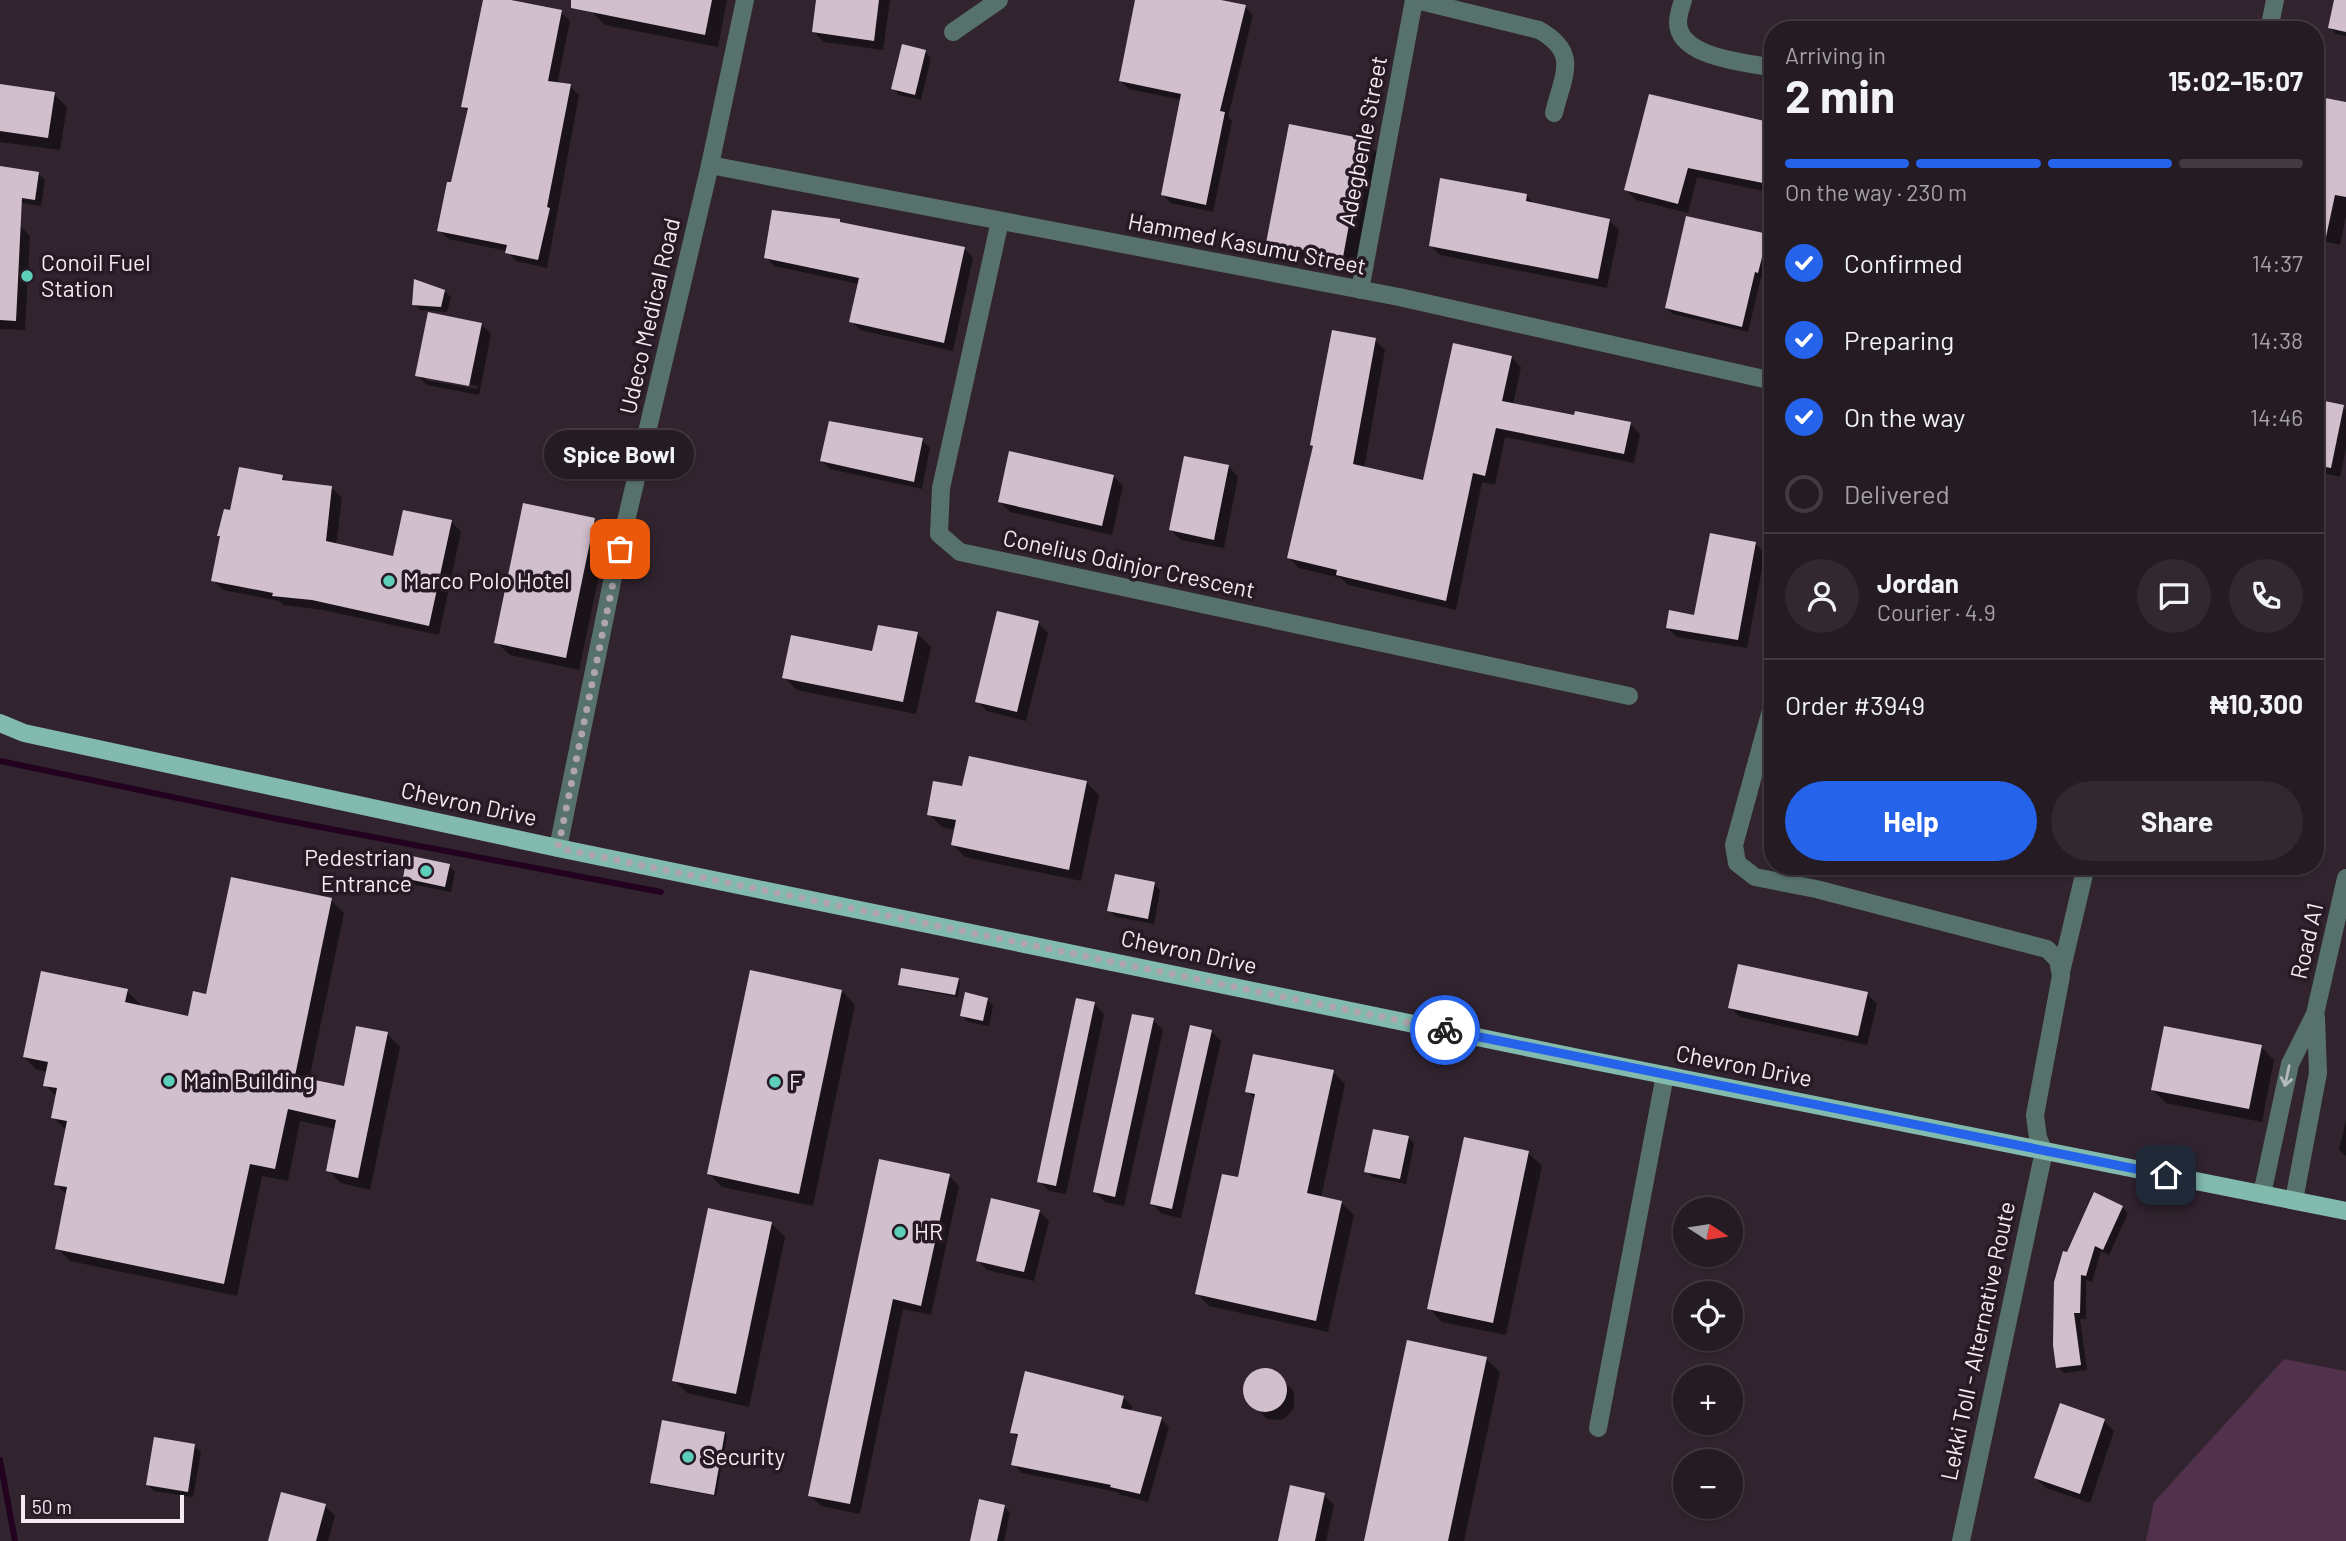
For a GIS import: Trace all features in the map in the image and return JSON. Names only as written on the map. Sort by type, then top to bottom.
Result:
[{"type":"main road","name":"Chevron Drive","points":[[0,723],[24,733],[558,848],[1665,1075],[2346,1211]]},
{"type":"main road","name":"Chevron Drive","points":[[0,739],[24,733]]},
{"type":"street","name":"Udeco Medical Road","points":[[558,848],[614,572],[710,165],[745,0]]},
{"type":"street","points":[[953,32],[999,0]]},
{"type":"street","points":[[1415,0],[1539,30],[1553,38],[1562,46],[1567,59],[1554,113]]},
{"type":"street","name":"Adegbenle Street","points":[[1360,290],[1415,0]]},
{"type":"street","points":[[1683,0],[1678,24],[1685,42],[1700,52],[1764,66]]},
{"type":"street","points":[[2271,21],[2275,0]]},
{"type":"street","name":"Hammed Kasumu Street","points":[[710,165],[1360,290],[1764,379]]},
{"type":"street","name":"Conelius Odinjor Crescent","points":[[1000,221],[941,488],[939,534],[960,552],[1629,696]]},
{"type":"street","points":[[1764,736],[1734,845],[1737,863],[1755,877],[1816,889],[2047,949],[2058,960],[2061,975]]},
{"type":"street","points":[[2044,1151],[2038,1138],[2035,1115],[2061,975],[2084,875]]},
{"type":"street","name":"Road A1","points":[[2315,1014],[2346,878]]},
{"type":"street","points":[[2262,1194],[2290,1064],[2315,1014]]},
{"type":"street","points":[[2294,1200],[2318,1073],[2315,1014]]},
{"type":"street","points":[[1598,1428],[1665,1075]]},
{"type":"street","name":"Lekki Toll - Alternative Route","points":[[1961,1541],[2044,1151]]},
{"type":"shaded area","points":[[2284,1359],[2346,1371],[2346,1541],[2146,1541],[2154,1502]]},
{"type":"building","points":[[483,0],[511,0],[562,10],[548,81],[571,84],[547,207],[550,208],[538,260],[505,253],[507,245],[437,231],[447,182],[451,182],[468,108],[461,107]]},
{"type":"building","points":[[571,0],[712,0],[705,35],[571,8]]},
{"type":"building","points":[[816,0],[879,0],[874,41],[812,32]]},
{"type":"building","points":[[1135,0],[1221,0],[1246,5],[1220,111],[1225,112],[1206,205],[1161,195],[1181,94],[1119,81]]},
{"type":"building","points":[[2334,0],[2346,0],[2346,32],[2328,28]]},
{"type":"building","points":[[902,44],[926,50],[915,95],[891,89]]},
{"type":"building","points":[[0,84],[55,92],[48,138],[0,131]]},
{"type":"building","points":[[1649,94],[1764,121],[1764,183],[1688,168],[1678,204],[1624,190]]},
{"type":"building","points":[[2324,98],[2346,102],[2346,197],[2335,195],[2324,246]]},
{"type":"building","points":[[1289,124],[1365,139],[1343,257],[1266,243]]},
{"type":"building","points":[[0,166],[39,172],[35,200],[22,198],[16,321],[0,320]]},
{"type":"building","points":[[1440,178],[1527,194],[1526,201],[1610,219],[1598,279],[1429,246]]},
{"type":"building","points":[[772,210],[840,219],[840,222],[965,247],[944,343],[849,322],[859,278],[764,258]]},
{"type":"building","points":[[1686,216],[1764,233],[1764,250],[1758,273],[1755,272],[1742,327],[1665,308]]},
{"type":"building","points":[[414,279],[445,290],[441,307],[412,305]]},
{"type":"building","points":[[428,312],[482,323],[469,386],[415,376]]},
{"type":"building","points":[[1332,330],[1376,338],[1353,464],[1423,480],[1453,343],[1512,356],[1502,401],[1574,415],[1575,411],[1631,422],[1624,454],[1496,428],[1485,476],[1473,473],[1446,601],[1336,575],[1337,570],[1287,558],[1313,446],[1310,445]]},
{"type":"building","points":[[2324,401],[2344,405],[2331,468],[2324,467]]},
{"type":"building","points":[[829,421],[923,438],[914,482],[820,461]]},
{"type":"building","points":[[1009,451],[1114,475],[1102,526],[998,502]]},
{"type":"building","points":[[1184,456],[1229,465],[1214,540],[1169,530]]},
{"type":"building","points":[[239,467],[283,475],[282,480],[332,486],[326,541],[393,556],[403,510],[452,520],[429,626],[312,600],[272,596],[273,593],[211,581],[220,536],[217,536],[224,509],[230,510]]},
{"type":"building","points":[[523,503],[595,518],[566,658],[494,643]]},
{"type":"building","points":[[1710,533],[1756,542],[1738,640],[1666,628],[1669,610],[1694,615]]},
{"type":"building","points":[[997,611],[1039,621],[1017,712],[975,702]]},
{"type":"building","points":[[878,625],[918,632],[903,702],[782,678],[791,635],[872,651]]},
{"type":"building","points":[[969,756],[1087,781],[1069,870],[951,845],[956,820],[927,815],[933,781],[962,786]]},
{"type":"building","name":"Pedestrian Entrance","points":[[407,855],[450,864],[445,887],[403,878]]},
{"type":"building","points":[[1115,874],[1155,882],[1148,919],[1107,911]]},
{"type":"building","name":"Main Building","points":[[231,877],[332,898],[295,1076],[344,1086],[356,1026],[388,1032],[358,1178],[326,1171],[336,1120],[288,1109],[275,1169],[250,1164],[224,1284],[55,1249],[67,1187],[54,1185],[67,1121],[51,1118],[57,1088],[43,1086],[48,1062],[23,1057],[41,971],[128,989],[125,1002],[188,1016],[193,991],[206,994]]},
{"type":"building","points":[[1738,964],[1868,992],[1858,1036],[1728,1008]]},
{"type":"building","points":[[901,968],[959,978],[955,995],[898,985]]},
{"type":"building","name":"F","points":[[750,970],[842,990],[799,1194],[707,1174]]},
{"type":"building","points":[[965,992],[988,998],[983,1021],[960,1016]]},
{"type":"building","points":[[1076,998],[1095,1002],[1056,1186],[1037,1182]]},
{"type":"building","points":[[1132,1014],[1154,1018],[1115,1197],[1093,1192]]},
{"type":"building","points":[[1190,1025],[1212,1030],[1172,1209],[1150,1204]]},
{"type":"building","points":[[2164,1026],[2262,1045],[2249,1109],[2151,1090]]},
{"type":"building","points":[[1253,1054],[1334,1070],[1307,1193],[1342,1201],[1316,1321],[1195,1294],[1222,1174],[1238,1177],[1255,1094],[1245,1092]]},
{"type":"building","points":[[1373,1129],[1409,1136],[1400,1179],[1364,1172]]},
{"type":"building","points":[[1464,1137],[1529,1151],[1493,1323],[1427,1309]]},
{"type":"building","points":[[879,1159],[950,1174],[921,1306],[893,1299],[850,1504],[808,1496]]},
{"type":"building","points":[[2094,1192],[2123,1206],[2103,1250],[2095,1246],[2086,1276],[2081,1275],[2080,1313],[2074,1313],[2081,1365],[2056,1368],[2053,1345],[2054,1282],[2063,1251],[2067,1252]]},
{"type":"building","points":[[991,1198],[1040,1210],[1024,1272],[976,1261]]},
{"type":"building","points":[[708,1208],[772,1222],[736,1394],[672,1381]]},
{"type":"building","points":[[1407,1340],[1487,1357],[1448,1541],[1364,1541]]},
{"type":"building","points":[[1265,1368],[1280,1375],[1287,1390],[1280,1405],[1265,1412],[1250,1405],[1243,1390],[1250,1375]]},
{"type":"building","points":[[1025,1371],[1124,1396],[1121,1408],[1162,1417],[1140,1494],[1110,1487],[1111,1485],[1011,1465],[1018,1434],[1010,1433]]},
{"type":"building","points":[[2060,1403],[2105,1419],[2080,1494],[2034,1478]]},
{"type":"building","name":"Security","points":[[662,1420],[725,1432],[714,1495],[650,1483]]},
{"type":"building","points":[[154,1437],[195,1444],[188,1492],[146,1485]]},
{"type":"building","points":[[1290,1485],[1325,1493],[1315,1541],[1278,1541]]},
{"type":"building","points":[[281,1492],[326,1504],[316,1541],[268,1541]]},
{"type":"building","points":[[979,1499],[1005,1505],[997,1541],[970,1541]]},
{"type":"waterway","points":[[0,761],[273,818],[661,892]]},
{"type":"waterway","points":[[0,1460],[15,1541]]},
{"type":"way so far","points":[[620,549],[558,848],[1445,1030]]},
{"type":"place","name":"Conoil Fuel Station","points":[[27,276]]},
{"type":"place","name":"Spice Bowl","points":[[620,549]]},
{"type":"place","name":"Marco Polo Hotel","points":[[389,581]]},
{"type":"place","name":"Pedestrian Entrance","points":[[426,871]]},
{"type":"place","name":"Main Building","points":[[169,1081]]},
{"type":"place","name":"F","points":[[775,1082]]},
{"type":"place","name":"HR","points":[[900,1232]]},
{"type":"place","name":"Security","points":[[688,1457]]},
{"type":"route","points":[[1445,1030],[2166,1175]]}]
